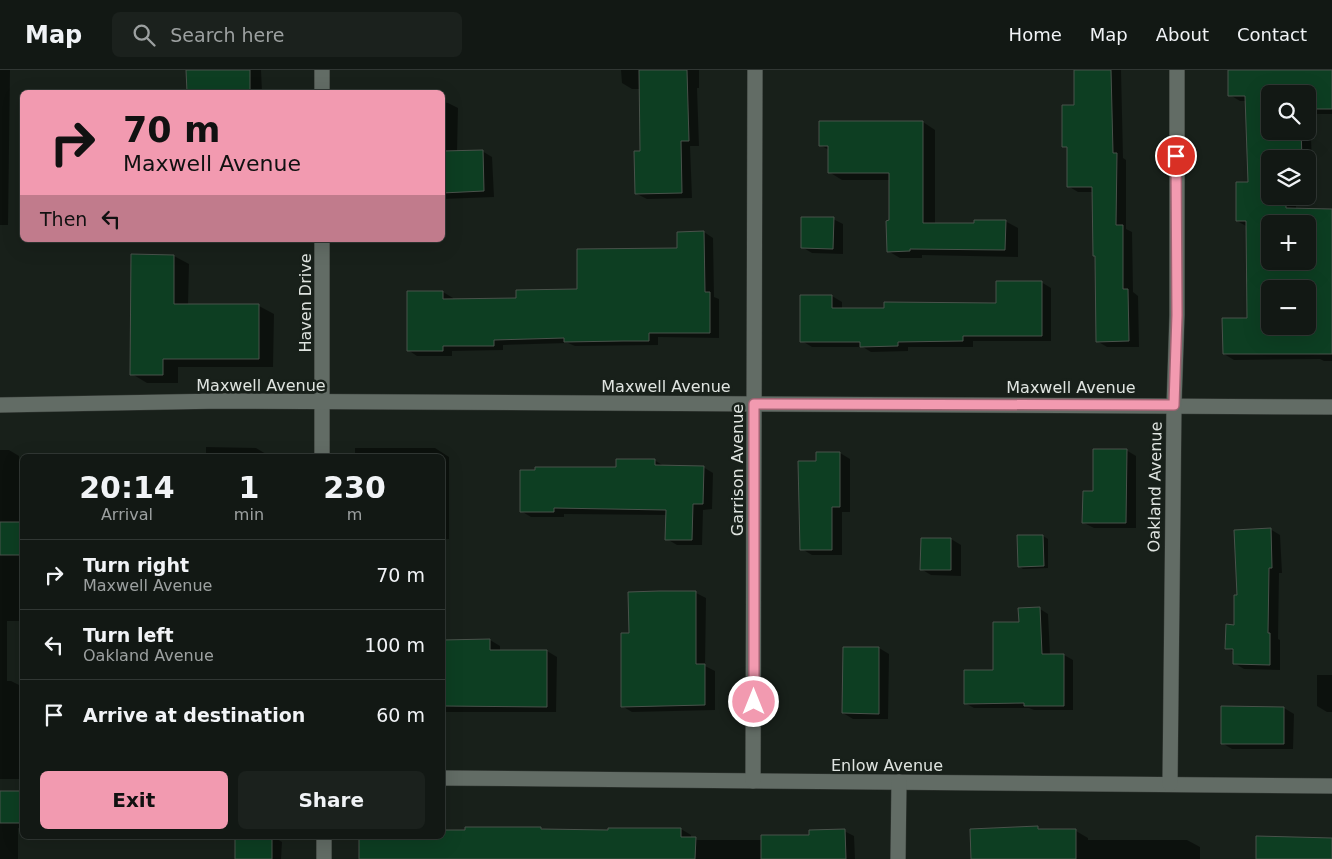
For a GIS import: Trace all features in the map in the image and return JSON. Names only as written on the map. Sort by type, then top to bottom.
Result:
[{"type":"street","points":[[322,70],[322,90]]},
{"type":"street","name":"Garrison Avenue","points":[[753,781],[755,70]]},
{"type":"street","name":"Oakland Avenue","points":[[1170,784],[1174,405],[1177,315],[1177,70]]},
{"type":"street","name":"Haven Drive","points":[[322,242],[322,454]]},
{"type":"street","name":"Maxwell Avenue","points":[[0,405],[223,401],[1332,407]]},
{"type":"street","name":"Enlow Avenue","points":[[445,778],[1332,786]]},
{"type":"street","points":[[898,859],[899,782]]},
{"type":"street","points":[[324,839],[324,859]]},
{"type":"building","points":[[186,70],[250,70],[250,90],[187,90]]},
{"type":"building","points":[[639,70],[687,70],[689,141],[681,141],[682,193],[635,194],[634,151],[640,151]]},
{"type":"building","points":[[1074,70],[1111,70],[1113,153],[1117,153],[1116,225],[1123,225],[1123,289],[1128,289],[1129,341],[1096,342],[1092,187],[1067,187],[1067,147],[1062,147],[1062,105],[1074,105]]},
{"type":"building","points":[[1228,70],[1332,70],[1332,109],[1316,109],[1316,85],[1261,85],[1261,140],[1301,140],[1302,150],[1261,150],[1261,205],[1286,205],[1286,208],[1332,209],[1332,354],[1223,354],[1222,318],[1247,318],[1246,221],[1236,221],[1236,182],[1248,182],[1245,96],[1228,96]]},
{"type":"building","points":[[819,121],[923,121],[923,223],[974,223],[974,220],[1006,220],[1005,250],[910,249],[910,251],[887,252],[886,221],[889,220],[889,173],[828,173],[828,146],[819,146]]},
{"type":"building","points":[[483,150],[484,191],[445,193],[445,151]]},
{"type":"building","points":[[801,217],[834,217],[833,249],[801,248]]},
{"type":"building","points":[[704,231],[705,292],[710,292],[710,333],[649,333],[649,341],[564,342],[564,338],[494,340],[494,346],[443,346],[443,351],[407,351],[407,291],[443,291],[443,299],[516,298],[516,290],[577,289],[577,249],[677,248],[677,232]]},
{"type":"building","points":[[131,254],[174,255],[174,304],[259,304],[259,359],[163,359],[163,375],[130,375]]},
{"type":"building","points":[[996,281],[1042,281],[1042,336],[963,336],[963,341],[898,342],[898,346],[860,347],[860,342],[800,342],[800,295],[832,295],[832,308],[884,308],[884,302],[996,303]]},
{"type":"building","points":[[1093,449],[1127,449],[1126,523],[1082,523],[1083,491],[1093,491]]},
{"type":"building","points":[[816,452],[840,452],[840,507],[832,507],[832,550],[800,550],[798,461],[816,461]]},
{"type":"building","points":[[616,459],[655,459],[655,465],[704,466],[703,504],[693,504],[692,540],[665,540],[666,510],[554,508],[554,512],[520,512],[520,470],[535,470],[535,467],[616,467]]},
{"type":"building","points":[[0,522],[20,522],[20,555],[0,555]]},
{"type":"building","points":[[1271,528],[1272,568],[1269,568],[1268,633],[1270,633],[1270,665],[1233,664],[1233,649],[1225,649],[1226,624],[1234,625],[1234,595],[1237,595],[1234,530]]},
{"type":"building","points":[[1017,535],[1043,535],[1044,566],[1018,567]]},
{"type":"building","points":[[921,538],[951,538],[951,570],[920,570]]},
{"type":"building","points":[[696,591],[696,664],[705,664],[705,705],[621,707],[621,633],[629,633],[628,592]]},
{"type":"building","points":[[1040,607],[1042,654],[1064,654],[1064,706],[1024,706],[1024,703],[964,704],[964,670],[993,670],[993,622],[1019,622],[1018,608]]},
{"type":"building","points":[[490,639],[490,650],[547,650],[547,707],[445,706],[445,640]]},
{"type":"building","points":[[843,647],[879,647],[879,714],[842,713]]},
{"type":"building","points":[[1221,706],[1284,707],[1284,744],[1221,744]]},
{"type":"building","points":[[0,791],[20,791],[20,823],[0,823]]},
{"type":"building","points":[[1038,826],[1038,829],[1076,829],[1076,859],[971,859],[970,829]]},
{"type":"building","points":[[465,827],[541,827],[541,829],[608,830],[608,828],[681,828],[681,837],[696,837],[695,859],[359,859],[359,839],[445,839],[445,830],[465,830]]},
{"type":"building","points":[[845,829],[846,859],[761,859],[761,835],[809,835],[809,830]]},
{"type":"building","points":[[1256,836],[1332,838],[1332,859],[1256,859]]},
{"type":"building","points":[[235,839],[272,839],[272,859],[235,859]]},
{"type":"route","points":[[754,702],[754,404],[1174,405],[1177,315],[1176,156]]}]
